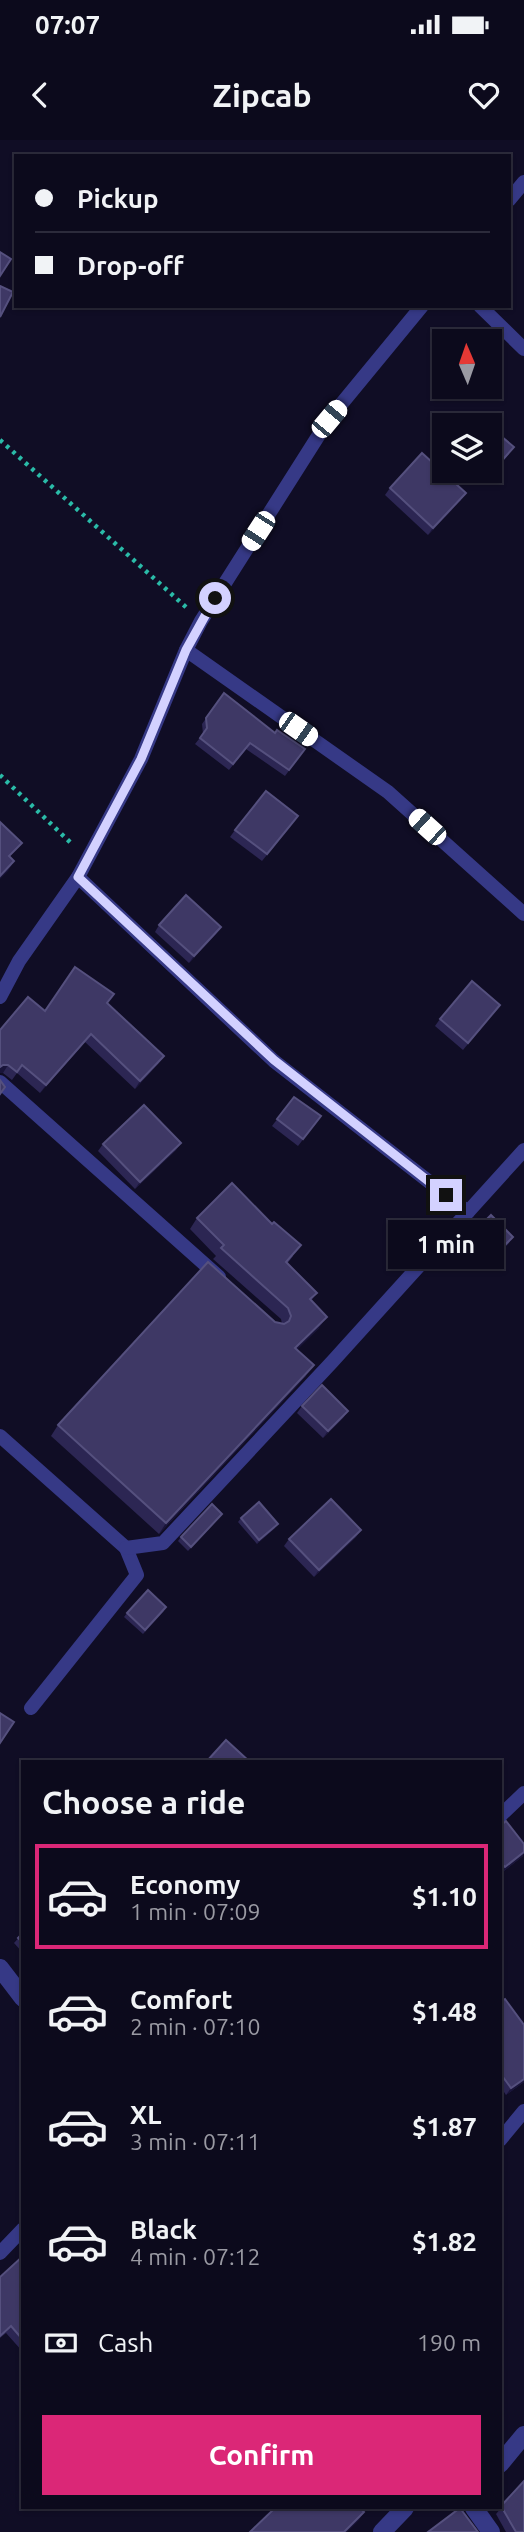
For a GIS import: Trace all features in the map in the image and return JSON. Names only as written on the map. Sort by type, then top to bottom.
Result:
[{"type":"street","points":[[0,1968],[21,1995]]},
{"type":"street","points":[[502,2462],[524,2435]]},
{"type":"street","points":[[382,2532],[404,2509]]},
{"type":"street","points":[[475,2509],[491,2532]]},
{"type":"lane","points":[[511,198],[524,182]]},
{"type":"lane","points":[[0,998],[19,961],[78,877],[141,759],[186,650],[201,621],[329,419],[420,308]]},
{"type":"lane","points":[[482,308],[524,349]]},
{"type":"lane","points":[[186,650],[388,792],[524,914]]},
{"type":"lane","points":[[78,877],[274,1060],[468,1212]]},
{"type":"lane","points":[[0,1082],[234,1290]]},
{"type":"lane","points":[[125,1548],[163,1543],[332,1363],[524,1150]]},
{"type":"lane","points":[[0,1436],[125,1548],[137,1575],[31,1708]]},
{"type":"lane","points":[[502,1814],[524,1794]]},
{"type":"lane","points":[[502,2138],[524,2111]]},
{"type":"lane","points":[[0,2252],[21,2231]]},
{"type":"path","points":[[0,440],[201,621]]},
{"type":"path","points":[[0,775],[87,858]]},
{"type":"building","points":[[0,252],[11,259],[0,276]]},
{"type":"building","points":[[0,286],[13,292],[0,317]]},
{"type":"building","points":[[502,437],[514,447],[502,461]]},
{"type":"building","points":[[422,453],[432,462],[432,483],[455,483],[466,493],[433,528],[390,488]]},
{"type":"building","points":[[224,693],[275,733],[277,730],[305,749],[289,770],[250,743],[233,764],[200,738],[207,728],[206,718]]},
{"type":"building","points":[[266,791],[298,816],[267,854],[235,830]]},
{"type":"building","points":[[0,822],[22,843],[9,856],[14,861],[0,876]]},
{"type":"building","points":[[186,895],[221,927],[194,956],[159,925]]},
{"type":"building","points":[[75,967],[114,994],[107,1003],[164,1056],[140,1081],[91,1034],[46,1085],[22,1065],[17,1072],[8,1065],[0,1067],[0,1030],[28,997],[45,1011]]},
{"type":"building","points":[[472,981],[500,1005],[468,1043],[440,1019]]},
{"type":"building","points":[[0,1080],[5,1087],[0,1094]]},
{"type":"building","points":[[294,1097],[321,1116],[303,1139],[277,1119]]},
{"type":"building","points":[[144,1105],[181,1143],[140,1182],[103,1144]]},
{"type":"building","points":[[232,1183],[272,1224],[274,1222],[301,1245],[286,1262],[317,1293],[310,1299],[327,1317],[295,1348],[314,1365],[166,1523],[58,1425],[208,1262],[275,1322],[284,1324],[289,1321],[291,1316],[288,1308],[221,1248],[224,1245],[197,1218]]},
{"type":"building","points":[[491,1215],[513,1237],[487,1263],[465,1241]]},
{"type":"building","points":[[322,1385],[348,1411],[328,1431],[302,1406]]},
{"type":"building","points":[[331,1499],[361,1530],[319,1570],[289,1539]]},
{"type":"building","points":[[259,1502],[278,1524],[259,1540],[241,1518]]},
{"type":"building","points":[[212,1504],[222,1514],[191,1547],[181,1537]]},
{"type":"building","points":[[148,1590],[166,1607],[145,1630],[127,1613]]},
{"type":"building","points":[[0,1713],[14,1722],[0,1743]]},
{"type":"building","points":[[226,1740],[248,1760],[208,1760]]},
{"type":"building","points":[[506,1821],[524,1844],[524,1852],[505,1867],[502,1864],[502,1824]]},
{"type":"building","points":[[505,1999],[524,2025],[524,2079],[511,2088],[502,2076],[502,2001]]},
{"type":"building","points":[[21,2258],[21,2338],[11,2326],[0,2336],[0,2277]]},
{"type":"building","points":[[524,2481],[524,2532],[516,2532],[502,2505]]},
{"type":"building","points":[[274,2509],[361,2509],[364,2512],[344,2532],[250,2532]]},
{"type":"building","points":[[461,2509],[478,2532],[428,2532]]},
{"type":"route","points":[[215,598],[186,650],[141,759],[78,877],[274,1060],[446,1195]]}]
